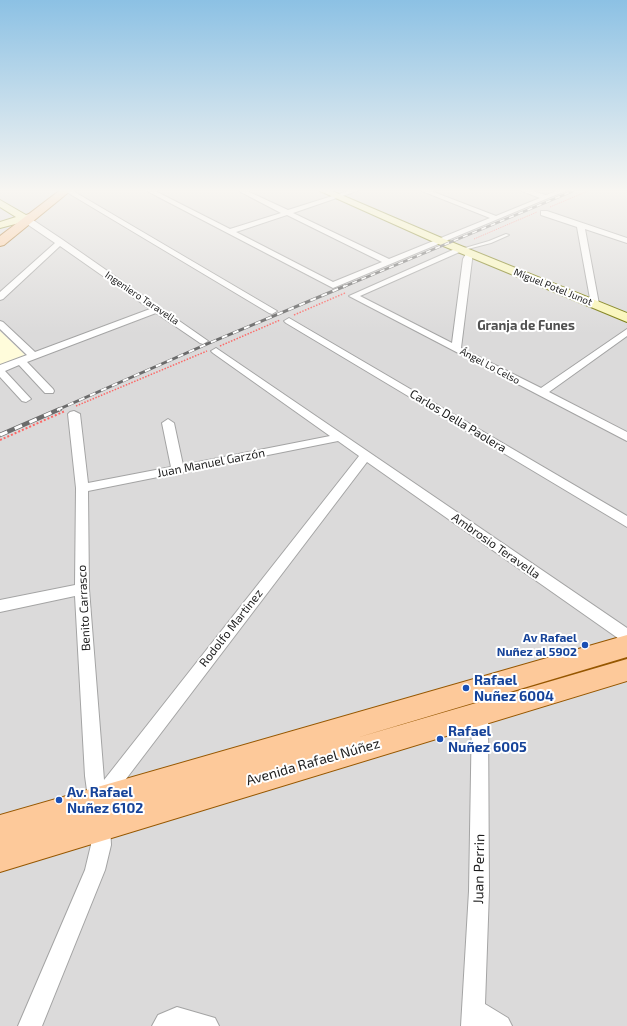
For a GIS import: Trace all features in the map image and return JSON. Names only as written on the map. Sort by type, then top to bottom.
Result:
[{"type":"main road","name":"Miguel Potel Junot","points":[[435,239],[627,318]]},
{"type":"main road","name":"Avenida Rafael Núñez","points":[[99,814],[103,818],[109,811],[153,795],[159,783],[365,724],[627,646]]},
{"type":"main road","name":"Avenida Rafael Núñez","points":[[0,830],[99,814],[480,713],[627,670]]},
{"type":"main road","name":"Avenida Rafael Núñez","points":[[0,856],[38,845],[99,814]]},
{"type":"street","name":"Ingeniero Taravella","points":[[56,239],[203,341]]},
{"type":"street","points":[[149,239],[272,311]]},
{"type":"street","points":[[243,239],[333,285],[445,239]]},
{"type":"street","points":[[341,239],[388,262]]},
{"type":"street","points":[[583,239],[594,304]]},
{"type":"street","points":[[0,297],[60,242]]},
{"type":"street","points":[[353,296],[465,252],[467,259],[456,348]]},
{"type":"street","name":"Ángel Lo Celso","points":[[353,296],[627,437]]},
{"type":"street","points":[[26,399],[0,370],[33,356],[158,310]]},
{"type":"street","name":"Carlos Della Paolera","points":[[289,321],[627,522]]},
{"type":"street","points":[[0,324],[33,356]]},
{"type":"street","points":[[541,393],[627,332]]},
{"type":"street","points":[[216,351],[366,455]]},
{"type":"street","points":[[20,361],[49,391]]},
{"type":"street","name":"Benito Carrasco","points":[[30,1026],[95,870],[101,845],[94,776],[82,589],[82,488],[74,414]]},
{"type":"street","points":[[168,423],[178,470]]},
{"type":"street","name":"Juan Manuel Garzón","points":[[82,488],[327,442],[340,437]]},
{"type":"street","name":"Ambrosio Teravella","points":[[366,455],[627,636]]},
{"type":"street","name":"Rodolfo Martinez","points":[[99,814],[343,482],[366,455]]},
{"type":"street","points":[[0,606],[82,589]]},
{"type":"street","name":"Juan Perrin","points":[[473,1018],[479,891],[480,713]]},
{"type":"street","points":[[164,1026],[166,1023],[177,1018],[207,1026]]},
{"type":"street","points":[[473,1018],[500,1026]]},
{"type":"lane","points":[[465,252],[498,239]]},
{"type":"path","points":[[333,285],[353,296]]},
{"type":"shaded area","points":[[0,239],[627,239],[627,1026],[0,1026]]},
{"type":"shaded area","points":[[0,331],[26,356],[0,365]]},
{"type":"railway","points":[[343,287],[458,239]]},
{"type":"railway","points":[[57,410],[207,344],[345,286]]},
{"type":"railway","points":[[0,435],[60,409]]},
{"type":"place","name":"Av Rafael Nuñez al 5902","points":[[585,645]]},
{"type":"place","name":"Rafael Nuñez 6004","points":[[466,688]]},
{"type":"place","name":"Rafael Nuñez 6005","points":[[440,739]]},
{"type":"place","name":"Av. Rafael Nuñez 6102","points":[[59,800]]},
{"type":"district","name":"Granja de Funes","points":[[526,326]]}]
